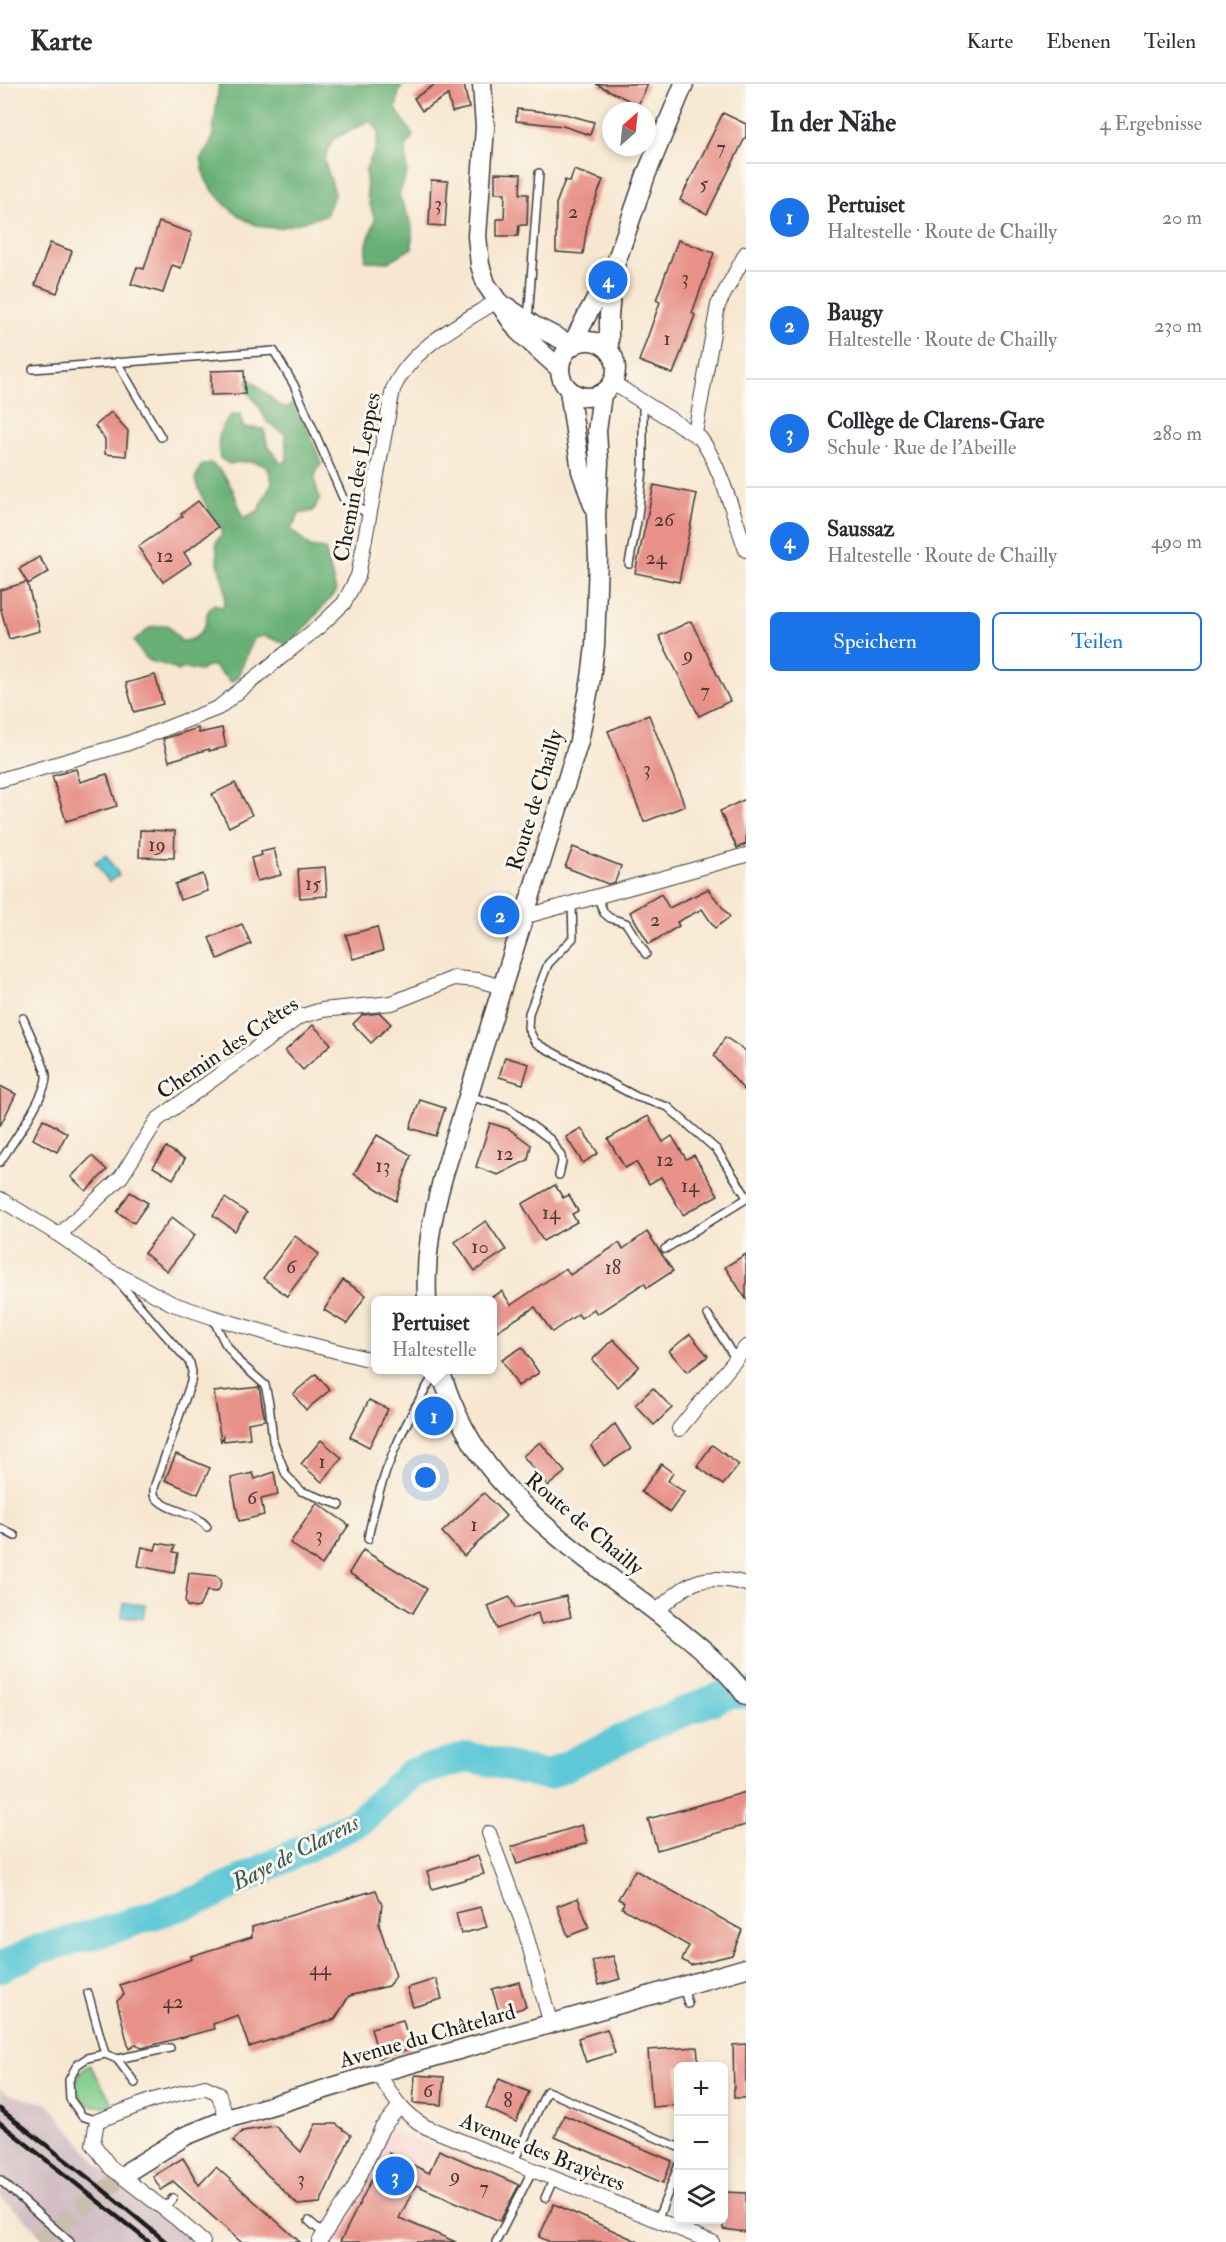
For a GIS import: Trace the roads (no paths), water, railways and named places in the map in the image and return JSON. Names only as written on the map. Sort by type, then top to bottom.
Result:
[{"type":"main road","points":[[482,84],[485,127],[477,236],[480,265],[486,284],[518,331],[560,369]]},
{"type":"main road","points":[[497,301],[528,322],[572,345],[589,340],[600,343],[609,350],[616,364],[616,376],[607,389],[588,397],[574,394],[569,390],[562,380],[560,369],[564,353],[572,345],[613,271],[646,175],[684,84]]},
{"type":"main road","points":[[609,350],[613,271]]},
{"type":"main road","name":"Route de Chailly","points":[[427,1296],[429,1234],[443,1177],[579,741],[595,646],[596,516],[599,463],[597,431],[607,389]]},
{"type":"main road","name":"Route de Chailly","points":[[569,390],[581,471],[596,516]]},
{"type":"main road","name":"Route de Chailly","points":[[440,1374],[477,1450],[496,1477],[515,1497],[556,1535],[656,1612],[718,1664],[746,1696]]},
{"type":"main road","name":"Avenue du Châtelard","points":[[129,2170],[185,2136],[227,2119],[378,2073],[746,1968]]},
{"type":"street","points":[[695,434],[718,305],[746,253]]},
{"type":"street","name":"Chemin des Leppes","points":[[0,780],[126,744],[218,708],[321,626],[344,603],[358,576],[393,389],[400,374],[420,351],[497,301]]},
{"type":"street","points":[[607,389],[643,401],[695,434],[706,445],[746,550]]},
{"type":"street","points":[[524,917],[746,855]]},
{"type":"street","name":"Chemin des Crêtes","points":[[59,1235],[121,1177],[157,1120],[299,1017],[322,1010],[392,1003],[454,978],[478,980],[502,987]]},
{"type":"street","points":[[0,1199],[59,1235],[109,1270],[173,1304],[212,1317],[371,1360]]},
{"type":"street","points":[[679,1428],[746,1347]]},
{"type":"street","points":[[656,1612],[678,1591],[691,1583],[704,1579],[746,1584]]},
{"type":"street","points":[[489,1833],[524,1927],[551,2025]]},
{"type":"street","name":"Avenue des Brayères","points":[[378,2073],[399,2107],[410,2118],[426,2127],[712,2242]]},
{"type":"street","points":[[203,2242],[168,2204],[111,2168],[93,2144],[97,2121],[153,2100],[205,2087],[218,2093],[227,2119]]},
{"type":"street","points":[[321,2238],[354,2188],[382,2128],[399,2107]]},
{"type":"lane","points":[[528,322],[539,173]]},
{"type":"lane","points":[[33,369],[274,351],[294,385],[344,498],[368,514]]},
{"type":"lane","points":[[117,362],[161,437]]},
{"type":"lane","points":[[629,564],[638,516],[643,469],[643,401]]},
{"type":"lane","points":[[597,896],[604,913],[610,918],[626,923],[646,954]]},
{"type":"lane","points":[[572,903],[573,938],[548,964],[529,1013],[528,1028],[531,1036],[542,1046],[637,1097],[668,1107],[717,1150],[746,1197],[665,1249]]},
{"type":"lane","points":[[0,1162],[38,1100],[46,1075],[23,1018]]},
{"type":"lane","points":[[469,1096],[508,1108],[551,1140],[561,1156],[559,1175]]},
{"type":"lane","points":[[109,1270],[190,1363],[191,1382],[154,1488],[154,1495],[164,1504],[196,1517],[207,1527]]},
{"type":"lane","points":[[708,1315],[736,1360]]},
{"type":"lane","points":[[212,1317],[225,1343],[239,1362],[265,1385],[273,1441],[286,1475],[301,1491],[340,1506]]},
{"type":"lane","points":[[368,1539],[384,1473],[400,1441],[411,1411],[435,1374]]},
{"type":"lane","points":[[0,1528],[15,1536]]},
{"type":"lane","points":[[683,1986],[688,2004]]},
{"type":"lane","points":[[88,1993],[105,2054]]},
{"type":"lane","points":[[117,2059],[170,2048]]},
{"type":"lane","points":[[97,2121],[81,2116],[70,2099],[69,2080],[77,2065],[84,2060],[105,2054],[117,2059],[135,2083]]},
{"type":"lane","points":[[514,2162],[547,2091],[674,2145]]},
{"type":"lane","points":[[496,2242],[533,2169]]},
{"type":"lane","points":[[657,2221],[677,2170]]},
{"type":"lane","points":[[545,2198],[554,2178]]},
{"type":"lane","points":[[0,2180],[70,2242]]},
{"type":"lane","points":[[309,2221],[321,2238]]},
{"type":"water","points":[[106,855],[119,875],[109,882],[95,862]]},
{"type":"water","points":[[124,1603],[145,1605],[143,1619],[122,1617]]},
{"type":"waterway","name":"Baye de Clarens","points":[[0,1968],[39,1949],[103,1932],[207,1897],[360,1821],[410,1774],[468,1757],[547,1775],[658,1722],[725,1695],[746,1693]]},
{"type":"tunnel","points":[[38,2242],[129,2171]]},
{"type":"railway","points":[[0,2109],[166,2242]]},
{"type":"railway","points":[[0,2123],[149,2242]]},
{"type":"place","name":"Saussaz","points":[[608,280]]},
{"type":"place","name":"Baugy","points":[[500,915]]},
{"type":"place","name":"Pertuiset","points":[[434,1416]]},
{"type":"place","name":"Collège de Clarens-Gare","points":[[395,2176]]}]
